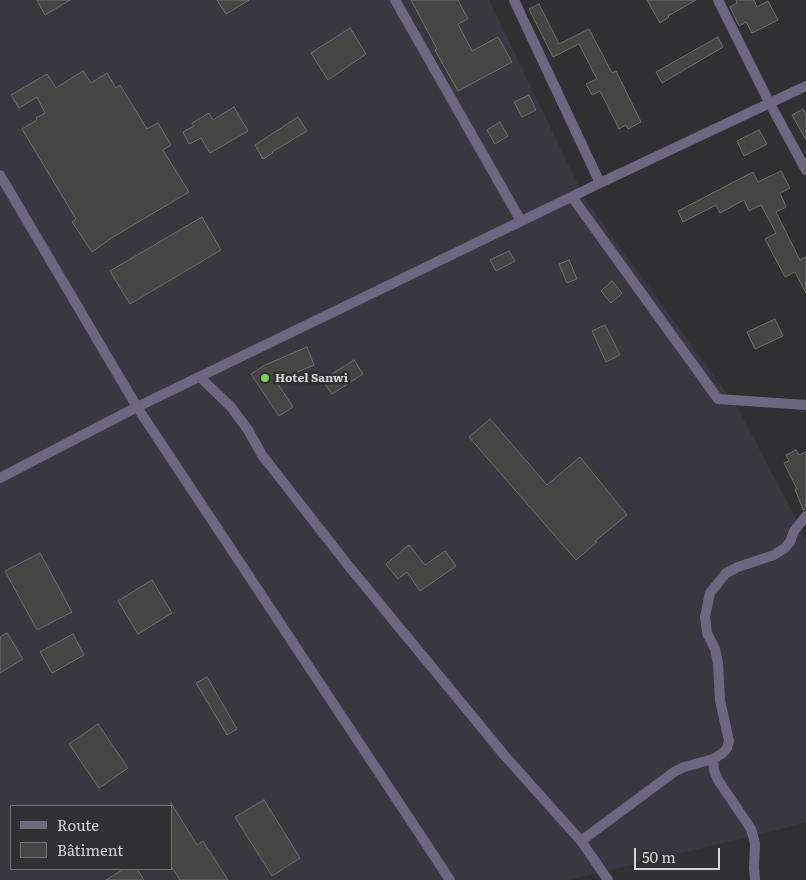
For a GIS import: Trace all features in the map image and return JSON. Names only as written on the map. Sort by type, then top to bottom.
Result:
[{"type":"street","points":[[396,0],[521,221]]},
{"type":"street","points":[[514,0],[600,183]]},
{"type":"street","points":[[718,0],[770,104],[806,170]]},
{"type":"street","points":[[0,478],[137,407],[600,183],[806,86]]},
{"type":"street","points":[[0,175],[137,407],[445,878]]},
{"type":"street","points":[[572,197],[718,399],[806,405]]},
{"type":"street","points":[[200,377],[231,407],[248,430],[262,455],[347,564],[506,756],[581,841],[608,880]]},
{"type":"street","points":[[581,841],[674,772],[723,754],[729,741],[720,700],[718,663],[715,650],[707,633],[705,617],[710,592],[726,573],[774,555],[785,548],[790,542],[794,531],[806,516]]},
{"type":"street","points":[[713,759],[714,770],[718,780],[751,829],[756,843],[755,880]]},
{"type":"shaded area","points":[[0,0],[489,0],[585,199],[739,410],[806,538],[806,823],[569,880],[0,880]]},
{"type":"building","points":[[37,0],[70,0],[45,15]]},
{"type":"building","points":[[217,0],[249,0],[226,14]]},
{"type":"building","points":[[411,0],[458,0],[468,19],[458,24],[472,51],[498,37],[512,62],[458,91],[435,50],[437,49]]},
{"type":"building","points":[[647,0],[696,0],[668,16],[660,23]]},
{"type":"building","points":[[736,0],[754,0],[757,7],[768,1],[778,20],[752,33],[746,22],[739,26],[730,7],[737,3]]},
{"type":"building","points":[[539,4],[559,44],[589,29],[612,73],[616,71],[641,122],[628,129],[626,125],[619,129],[600,91],[592,95],[586,84],[597,79],[579,44],[553,57],[529,9]]},
{"type":"building","points":[[350,28],[366,54],[328,80],[311,53]]},
{"type":"building","points":[[718,37],[723,47],[662,83],[656,72]]},
{"type":"building","points":[[83,71],[91,83],[107,73],[116,88],[120,85],[147,129],[158,123],[171,145],[163,150],[189,192],[113,237],[92,252],[72,222],[76,219],[22,129],[45,113],[37,97],[19,108],[11,95],[47,74],[56,88]]},
{"type":"building","points":[[529,95],[536,110],[522,117],[514,102]]},
{"type":"building","points":[[234,107],[248,131],[210,153],[201,138],[189,144],[183,132],[194,126],[192,123],[209,113],[213,120]]},
{"type":"building","points":[[803,109],[806,115],[806,140],[792,115]]},
{"type":"building","points":[[298,117],[307,131],[263,159],[255,145]]},
{"type":"building","points":[[500,122],[508,136],[495,144],[487,130]]},
{"type":"building","points":[[759,130],[767,144],[744,156],[737,141]]},
{"type":"building","points":[[781,171],[790,188],[780,193],[786,207],[776,212],[800,260],[806,257],[806,293],[795,272],[785,277],[765,239],[776,233],[761,205],[749,211],[744,200],[720,213],[716,205],[683,222],[678,211],[753,172],[758,182]]},
{"type":"building","points":[[202,217],[221,250],[130,304],[110,271]]},
{"type":"building","points":[[509,251],[515,261],[496,271],[490,260]]},
{"type":"building","points":[[569,260],[577,279],[567,283],[559,264]]},
{"type":"building","points":[[612,281],[622,293],[611,303],[601,291]]},
{"type":"building","points":[[775,319],[783,336],[755,349],[747,332]]},
{"type":"building","points":[[605,325],[620,355],[606,362],[592,331]]},
{"type":"building","points":[[307,347],[314,365],[276,381],[293,407],[279,416],[251,374],[265,365]]},
{"type":"building","points":[[354,360],[363,374],[332,394],[322,380]]},
{"type":"building","points":[[490,419],[547,485],[580,457],[627,515],[595,541],[597,542],[576,560],[469,437]]},
{"type":"building","points":[[796,450],[799,455],[806,452],[806,509],[803,510],[795,489],[797,489],[784,463],[789,461],[786,455]]},
{"type":"building","points":[[409,545],[425,565],[445,551],[456,566],[420,591],[407,572],[398,579],[386,564]]},
{"type":"building","points":[[40,553],[72,612],[37,630],[5,571]]},
{"type":"building","points":[[152,580],[172,613],[138,634],[118,601]]},
{"type":"building","points":[[7,633],[23,659],[0,673],[0,637]]},
{"type":"building","points":[[73,634],[84,655],[52,673],[40,652]]},
{"type":"building","points":[[207,677],[237,729],[227,735],[196,683]]},
{"type":"building","points":[[98,724],[128,768],[99,788],[69,744]]},
{"type":"building","points":[[264,800],[300,858],[272,876],[235,817]]},
{"type":"building","points":[[171,803],[197,845],[203,841],[228,880],[180,880],[172,868]]},
{"type":"building","points":[[122,870],[138,870],[144,880],[106,880]]},
{"type":"place","name":"Hotel Sanwi","points":[[265,378]]}]
